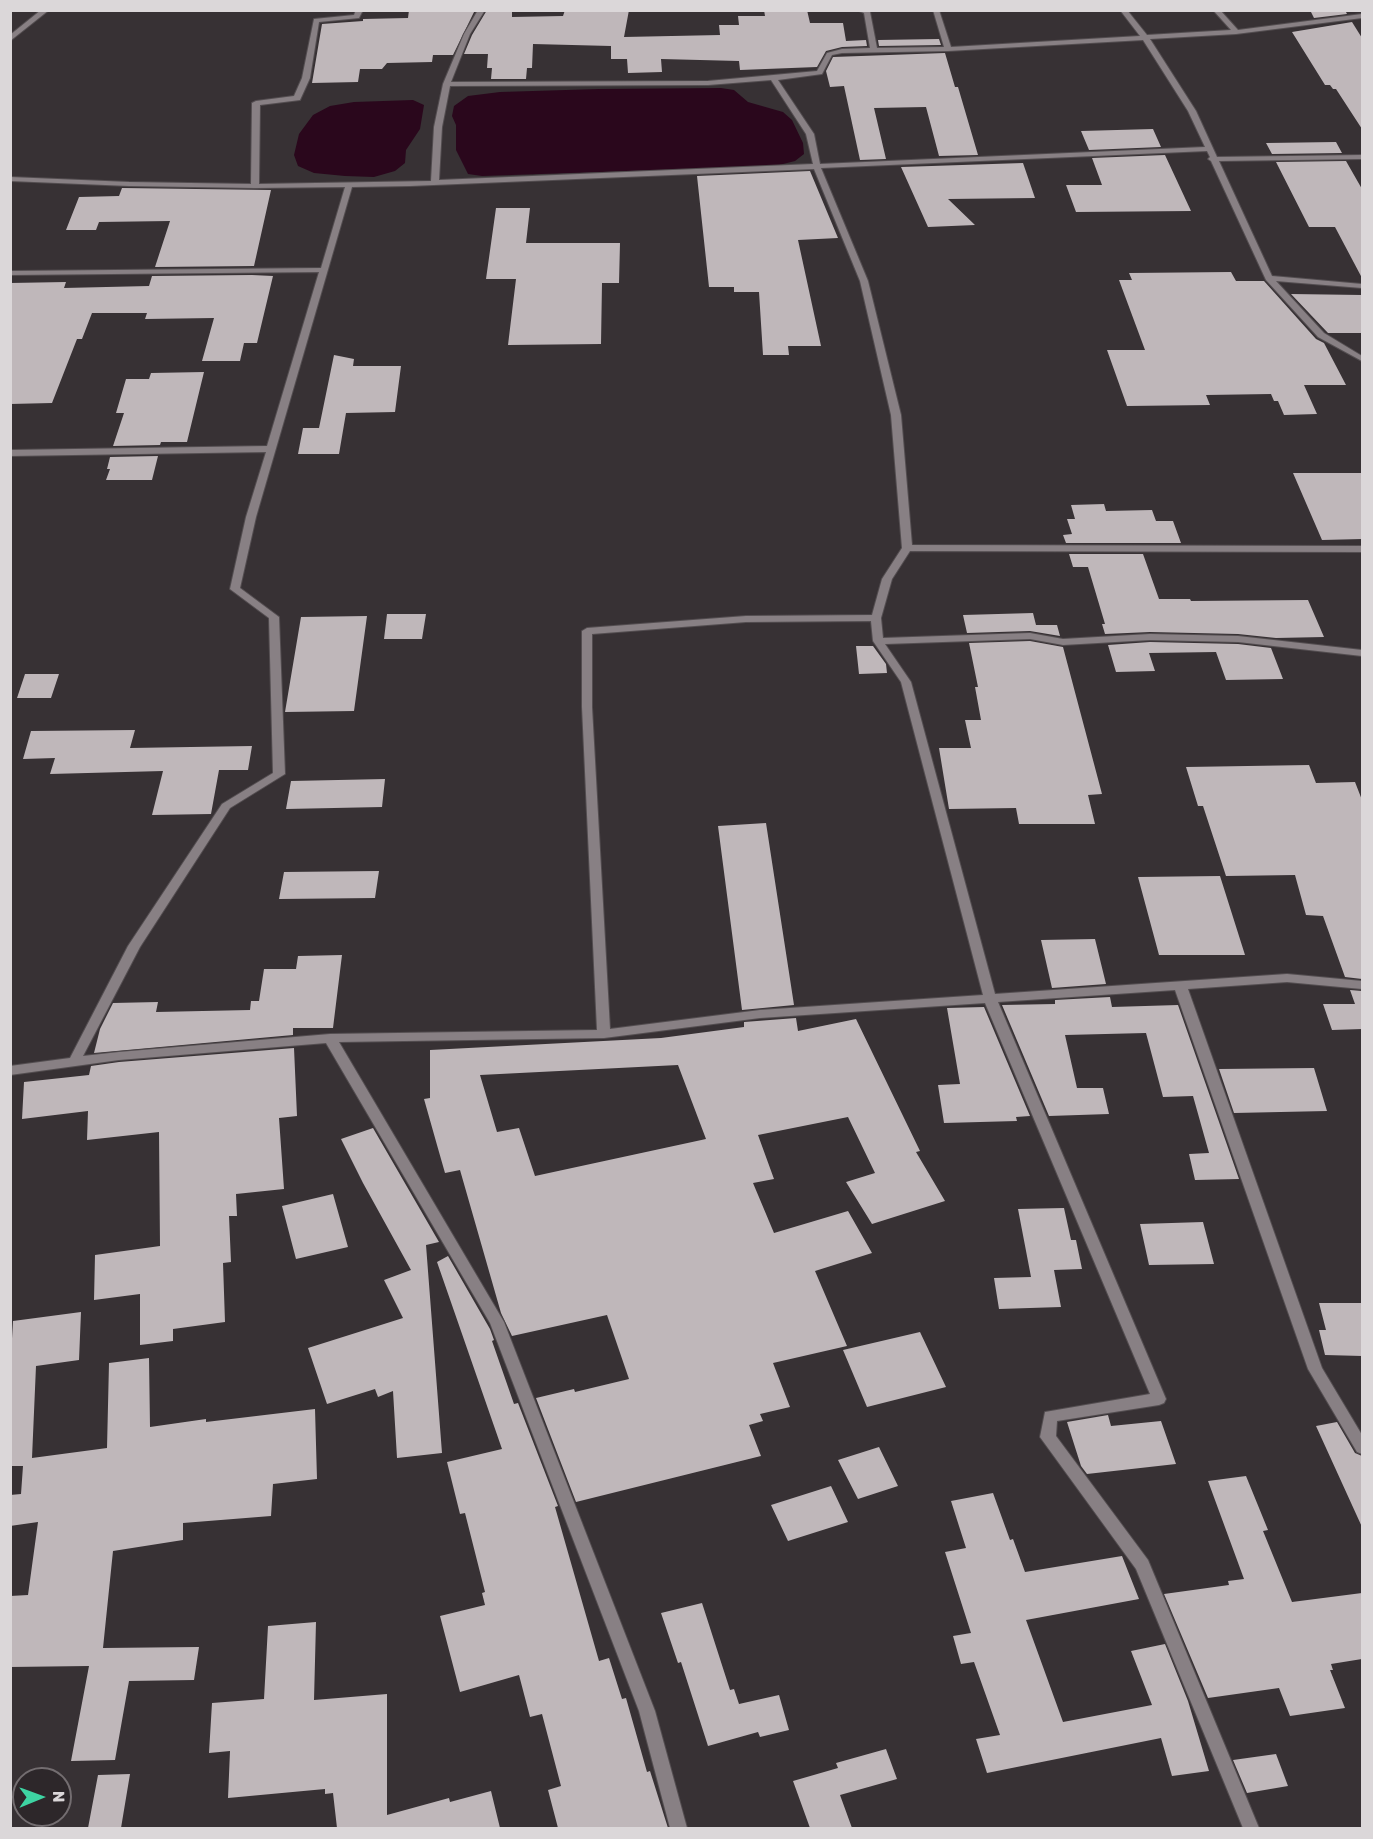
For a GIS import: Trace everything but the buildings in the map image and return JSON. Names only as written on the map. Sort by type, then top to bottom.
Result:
[{"type":"street","points":[[10,39],[46,10]]},
{"type":"street","points":[[255,186],[256,103],[297,98],[306,78],[316,20],[357,17],[360,10]]},
{"type":"street","points":[[435,183],[438,127],[447,84],[467,34],[483,10]]},
{"type":"street","points":[[860,10],[867,12],[873,50]]},
{"type":"street","points":[[936,10],[948,49]]},
{"type":"street","points":[[1124,10],[1145,37],[1192,111],[1212,159],[1269,278],[1321,335],[1362,359]]},
{"type":"street","points":[[1216,10],[1236,32]]},
{"type":"street","points":[[447,84],[708,82],[773,78],[820,72],[829,54],[842,51],[948,49],[1236,32],[1362,16]]},
{"type":"street","points":[[773,78],[810,134],[817,167],[867,292],[896,415],[908,548],[887,579],[876,618],[878,641],[906,682],[990,999],[1159,1399],[1050,1416],[1048,1437],[1142,1565],[1251,1828]]},
{"type":"street","points":[[10,179],[255,186],[435,183],[1208,149]]},
{"type":"street","points":[[1212,159],[1362,157]]},
{"type":"street","points":[[74,1062],[134,946],[226,806],[279,774],[274,617],[236,589],[251,517],[349,184]]},
{"type":"street","points":[[10,273],[324,270]]},
{"type":"street","points":[[1269,278],[1362,286]]},
{"type":"street","points":[[10,453],[271,449]]},
{"type":"street","points":[[908,548],[1362,549]]},
{"type":"street","points":[[604,1034],[587,707],[587,631],[746,619],[876,618]]},
{"type":"street","points":[[878,641],[1030,636],[1063,642],[1150,637],[1238,639],[1362,653]]},
{"type":"street","points":[[10,1071],[74,1062],[330,1038],[604,1034],[760,1014],[1287,978],[1362,985]]},
{"type":"street","points":[[1180,985],[1315,1369],[1362,1448]]},
{"type":"street","points":[[330,1038],[497,1322],[646,1711],[679,1828]]},
{"type":"shaded area","points":[[721,88],[734,90],[748,102],[783,112],[792,120],[803,143],[804,154],[795,161],[775,166],[482,176],[468,174],[456,150],[456,125],[452,116],[454,106],[468,96],[500,92]]},
{"type":"shaded area","points":[[413,100],[424,105],[420,129],[406,150],[405,163],[395,171],[374,177],[345,176],[314,173],[298,166],[294,155],[299,134],[313,115],[330,106],[354,102]]}]
